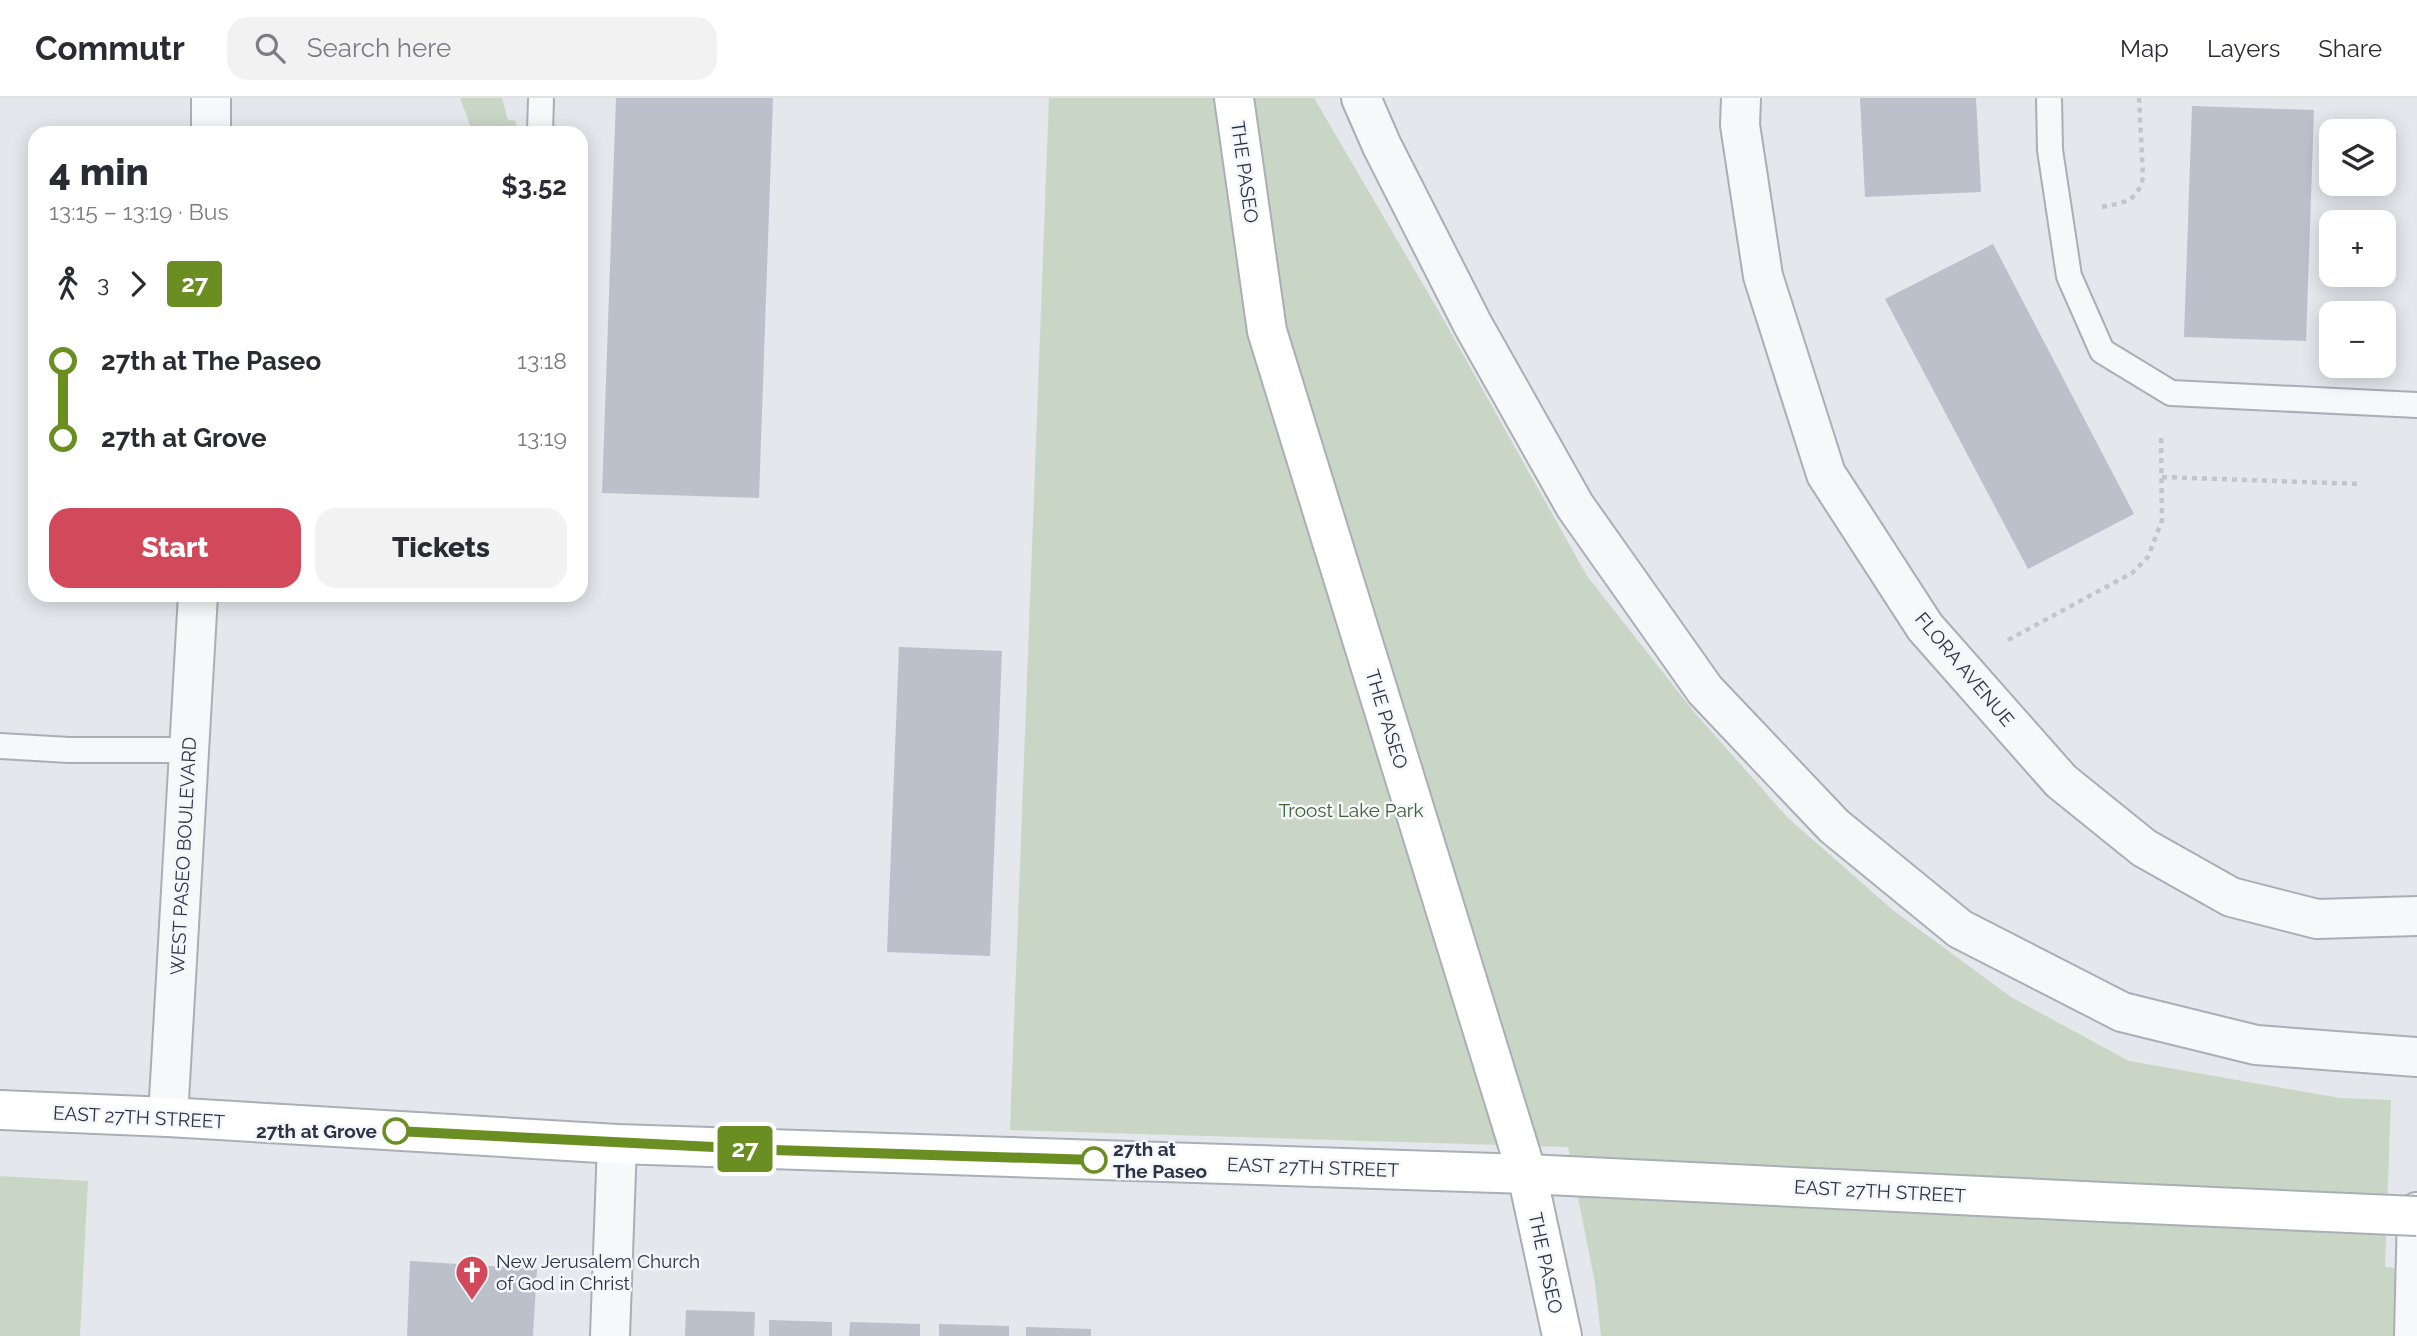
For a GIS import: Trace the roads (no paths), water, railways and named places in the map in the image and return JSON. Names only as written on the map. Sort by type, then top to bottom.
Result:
[{"type":"main road","name":"THE PASEO","points":[[1234,98],[1268,331],[1527,1174],[1562,1336]]},
{"type":"main road","name":"EAST 27TH STREET","points":[[0,1110],[168,1117],[617,1144],[1527,1174],[2103,1202],[2417,1214]]},
{"type":"street","points":[[211,98],[211,126]]},
{"type":"street","points":[[1361,98],[1382,146],[1473,325],[1575,506],[1705,690],[1834,826],[1960,929],[2122,1012],[2256,1045],[2417,1057]]},
{"type":"street","name":"FLORA AVENUE","points":[[1741,98],[1740,125],[1763,276],[1826,474],[1926,627],[2061,781],[2144,848],[2231,897],[2317,919],[2417,916]]},
{"type":"street","name":"WEST PASEO BOULEVARD","points":[[168,1117],[198,602]]},
{"type":"street","points":[[610,1336],[617,1144]]},
{"type":"street","points":[[2413,1336],[2417,1214]]},
{"type":"lane","points":[[540,126],[541,98]]},
{"type":"lane","points":[[2049,98],[2050,150],[2069,276],[2102,351],[2171,393],[2417,405]]},
{"type":"lane","points":[[0,746],[69,750],[189,750]]},
{"type":"place","name":"27th at Grove","points":[[396,1131]]},
{"type":"place","name":"27th at The Paseo","points":[[1094,1160]]},
{"type":"place","name":"New Jerusalem Church of God in Christ","points":[[472,1302]]},
{"type":"park label","name":"Troost Lake Park","points":[[1351,810]]}]
